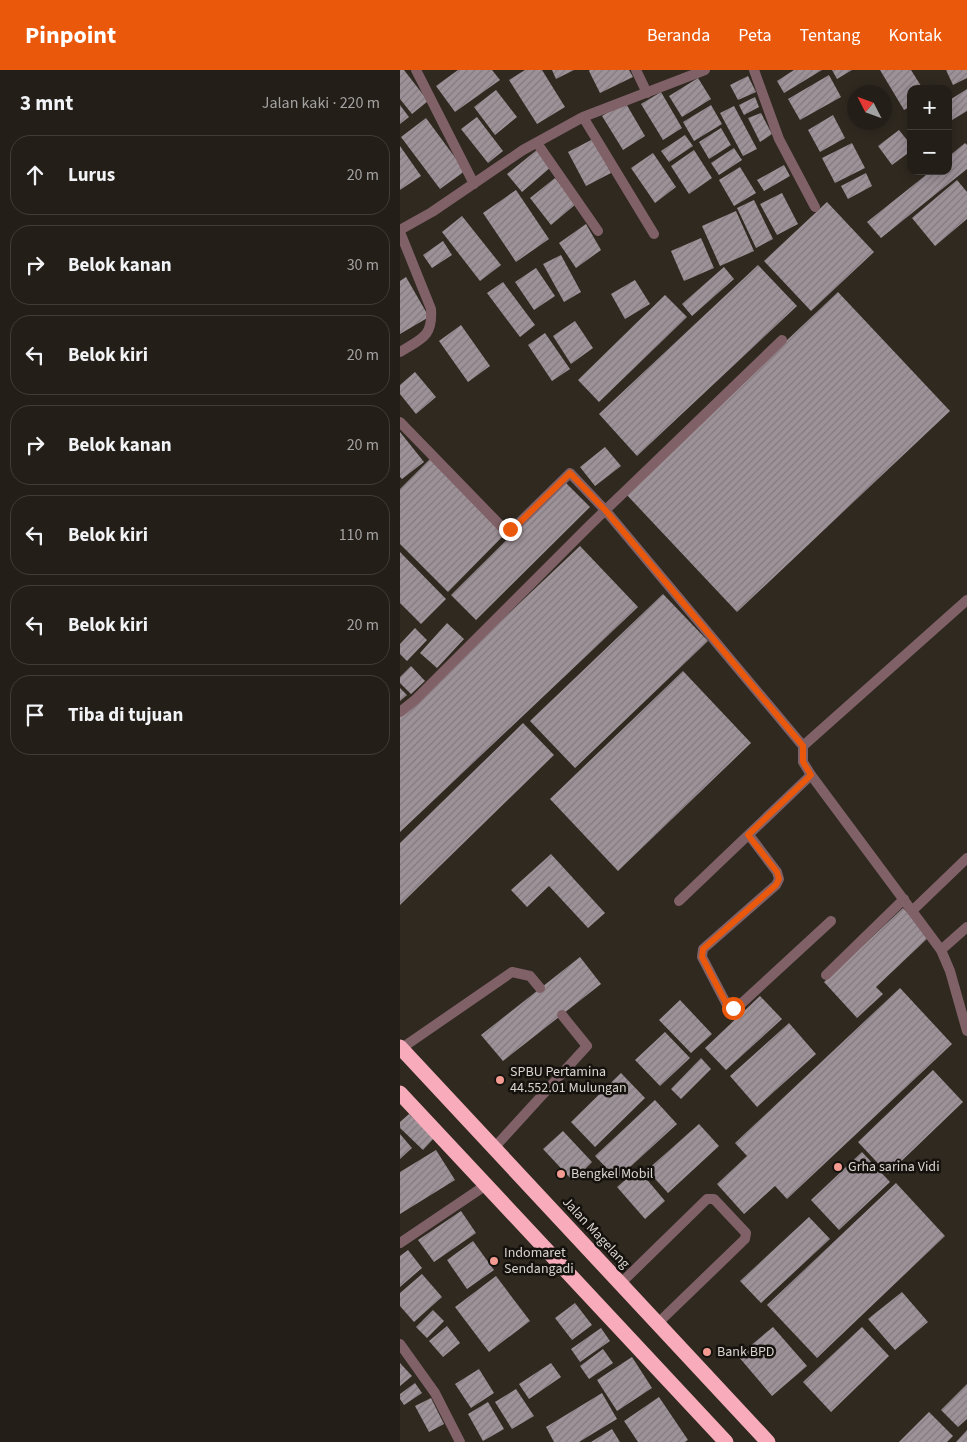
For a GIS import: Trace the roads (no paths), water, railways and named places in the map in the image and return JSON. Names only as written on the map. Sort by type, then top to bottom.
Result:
[{"type":"highway","name":"Jalan Magelang","points":[[401,1048],[768,1442]]},
{"type":"highway","points":[[400,1093],[726,1442]]},
{"type":"street","points":[[416,70],[474,184]]},
{"type":"street","points":[[636,70],[647,92]]},
{"type":"street","points":[[400,352],[424,338],[432,321],[430,309],[400,231],[537,142],[583,117],[705,70]]},
{"type":"street","points":[[754,70],[780,139],[815,207]]},
{"type":"street","points":[[583,117],[654,234]]},
{"type":"street","points":[[537,142],[598,231]]},
{"type":"street","points":[[400,712],[415,700],[782,340]]},
{"type":"street","points":[[400,422],[502,527],[510,529],[516,526],[570,473],[606,511],[803,746],[803,762],[811,775],[942,950],[967,1030]]},
{"type":"street","points":[[803,746],[967,600]]},
{"type":"street","points":[[678,901],[811,775]]},
{"type":"street","points":[[748,835],[777,872],[779,879],[776,885],[703,949],[702,957],[726,1003],[733,1008],[742,1003],[831,921]]},
{"type":"street","points":[[912,911],[967,858]]},
{"type":"street","points":[[826,975],[904,899]]},
{"type":"street","points":[[942,950],[967,927]]},
{"type":"street","points":[[401,1048],[512,972],[530,976],[540,988]]},
{"type":"street","points":[[494,1148],[588,1046],[562,1015]]},
{"type":"street","points":[[400,1243],[486,1185]]},
{"type":"street","points":[[620,1284],[707,1199],[714,1198],[746,1233],[745,1239],[657,1324]]},
{"type":"street","points":[[400,1344],[435,1393],[460,1442]]},
{"type":"place","name":"SPBU Pertamina 44.552.01 Mulungan","points":[[500,1080]]},
{"type":"place","name":"Grha sarina Vidi","points":[[838,1167]]},
{"type":"place","name":"Bengkel Mobil","points":[[561,1174]]},
{"type":"place","name":"Indomaret Sendangadi","points":[[494,1261]]},
{"type":"place","name":"Bank BPD","points":[[707,1352]]}]
